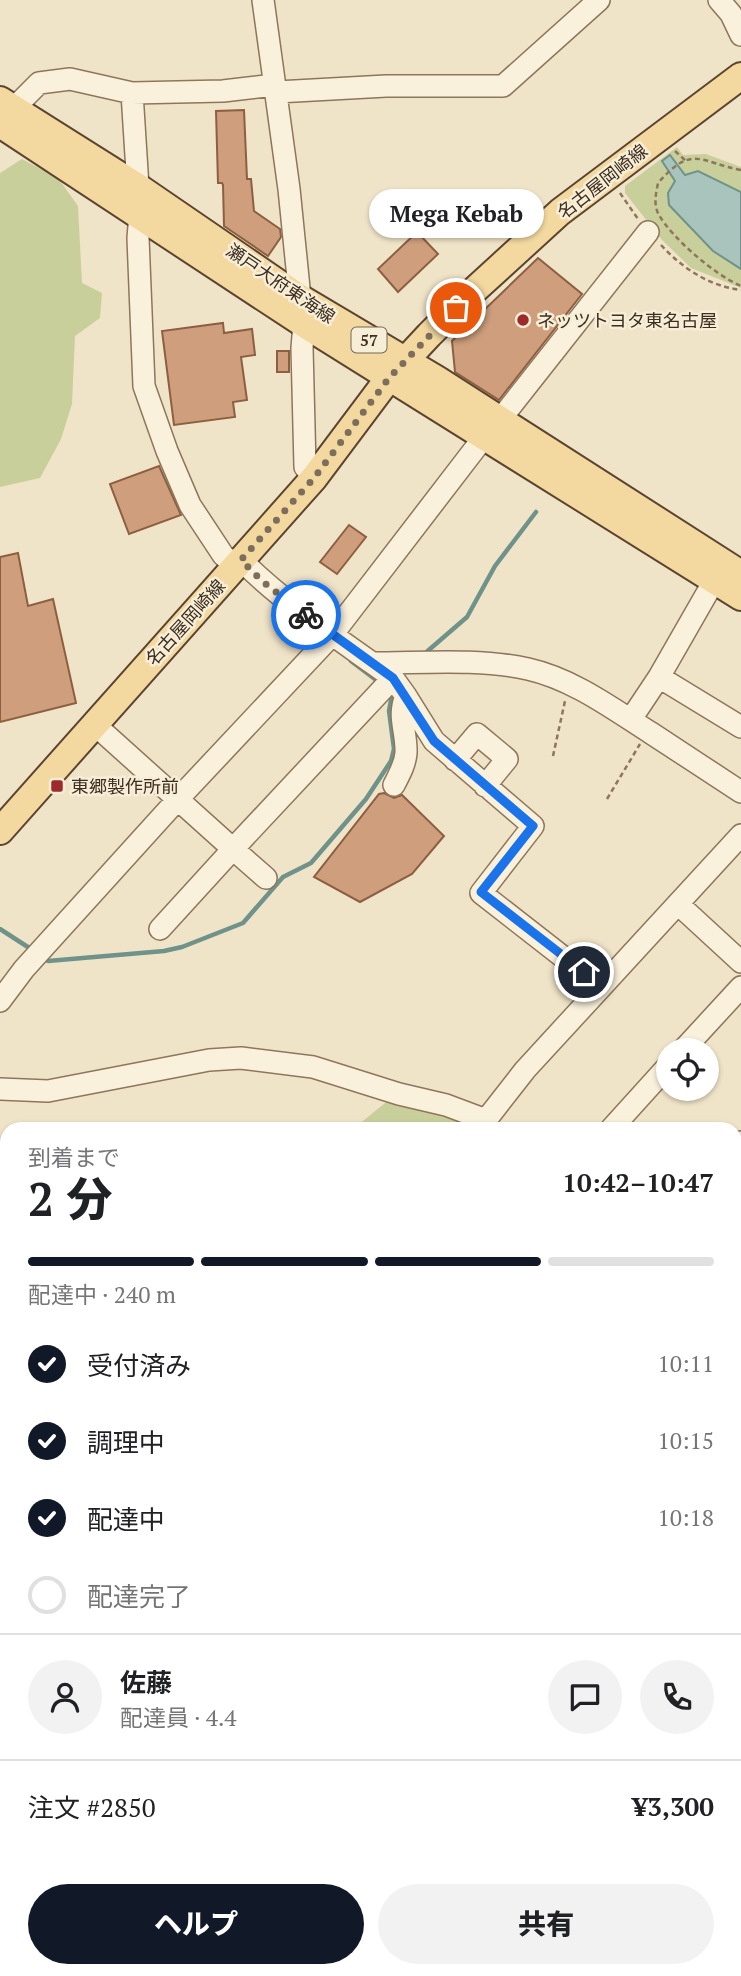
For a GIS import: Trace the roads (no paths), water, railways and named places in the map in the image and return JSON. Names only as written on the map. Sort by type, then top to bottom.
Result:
[{"type":"main road","name":"名古屋岡崎線","points":[[0,831],[314,478],[397,369],[469,295],[560,212],[741,76]]},
{"type":"main road","name":"瀬戸大府東海線","points":[[3,113],[140,214],[304,324],[397,369]]},
{"type":"main road","name":"瀬戸大府東海線","points":[[3,113],[138,187],[300,298],[397,369],[491,429],[733,572],[741,597]]},
{"type":"street","points":[[263,0],[300,298]]},
{"type":"street","points":[[3,113],[39,83],[71,79],[132,93],[386,86],[503,86],[598,0]]},
{"type":"street","points":[[719,0],[731,14],[741,35]]},
{"type":"street","points":[[132,93],[138,187]]},
{"type":"street","points":[[140,214],[138,238],[144,386],[190,505],[223,555],[238,563],[393,678],[434,741],[533,826],[481,892],[603,985]]},
{"type":"street","points":[[0,1001],[24,969],[177,799],[332,635],[648,232]]},
{"type":"street","points":[[304,324],[302,348],[305,467],[314,478]]},
{"type":"street","points":[[639,725],[659,677],[733,572]]},
{"type":"street","points":[[372,663],[466,663],[513,667],[542,673],[569,684],[639,725],[741,792]]},
{"type":"street","points":[[659,677],[741,727]]},
{"type":"street","points":[[160,929],[393,678]]},
{"type":"street","points":[[394,785],[404,766],[406,751],[401,707],[406,696]]},
{"type":"street","points":[[94,724],[266,878]]},
{"type":"street","points":[[455,760],[477,734],[507,759],[485,786]]},
{"type":"street","points":[[488,1122],[525,1070],[741,835]]},
{"type":"street","points":[[678,904],[741,962]]},
{"type":"street","points":[[694,1038],[741,987]]},
{"type":"street","points":[[0,1089],[48,1091],[209,1060],[241,1058],[313,1067],[399,1094],[446,1105],[480,1122]]},
{"type":"street","points":[[621,1122],[656,1080]]},
{"type":"water","points":[[670,155],[685,175],[698,171],[741,192],[741,269],[713,251],[669,205],[668,193],[675,181],[662,161]]},
{"type":"waterway","points":[[423,655],[467,617],[495,566],[536,512]]},
{"type":"waterway","points":[[351,661],[380,683]]},
{"type":"waterway","points":[[44,958],[48,961],[164,951],[182,947],[243,923],[283,877],[311,863],[366,799],[391,761],[394,749],[389,711],[392,695],[389,692]]},
{"type":"waterway","points":[[0,929],[34,951]]},
{"type":"place","name":"Mega Kebab","points":[[456,308]]},
{"type":"place","name":"ネッツトヨタ東名古屋","points":[[523,320]]},
{"type":"place","name":"東郷製作所前","points":[[57,786]]}]
